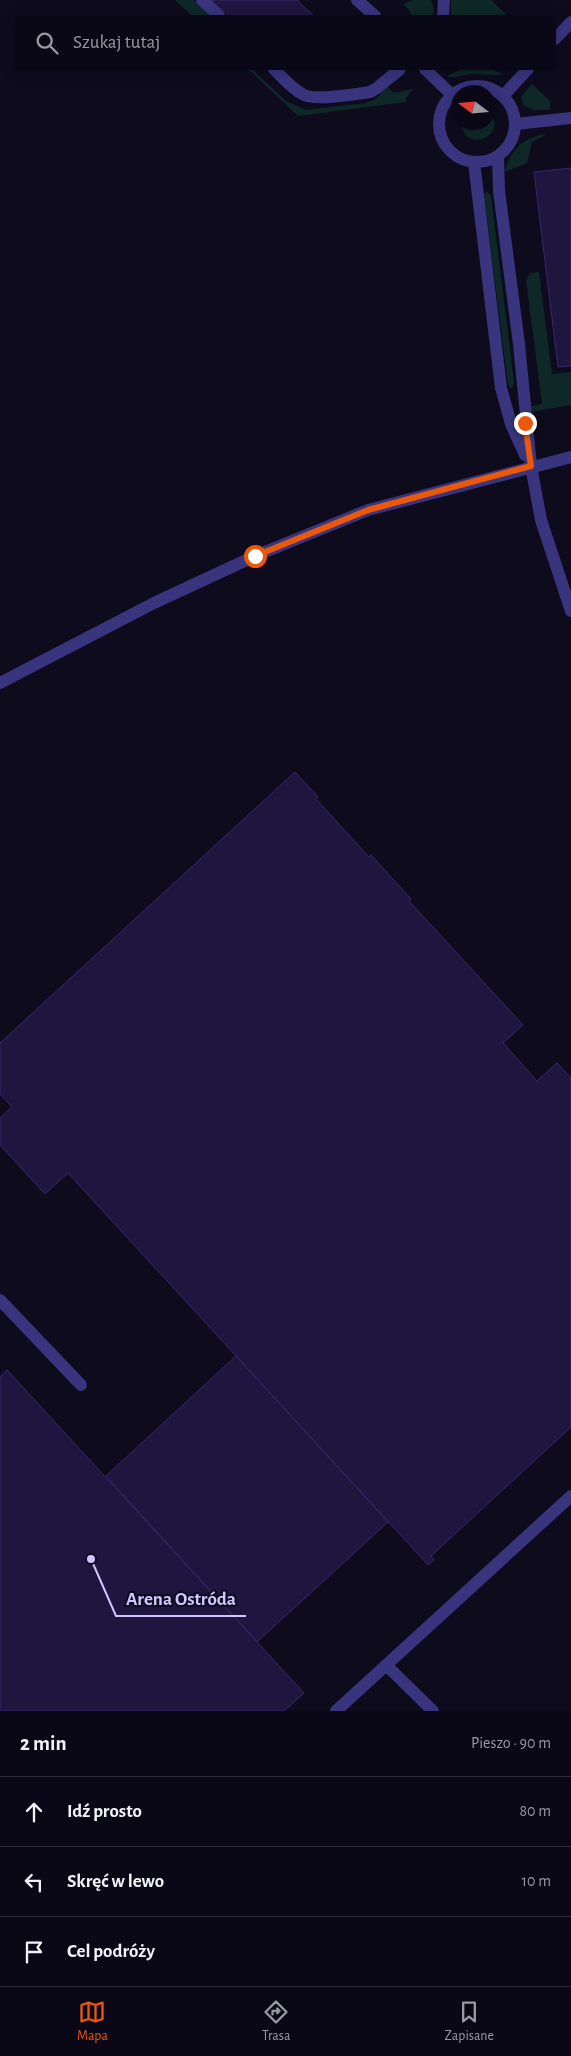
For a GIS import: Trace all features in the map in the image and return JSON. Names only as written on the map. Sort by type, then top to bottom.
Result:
[{"type":"lane","points":[[202,0],[218,15]]},
{"type":"lane","points":[[357,0],[373,15]]},
{"type":"lane","points":[[443,15],[444,0]]},
{"type":"lane","points":[[556,38],[571,22]]},
{"type":"lane","points":[[275,70],[297,90],[314,97],[370,92],[378,88],[399,70]]},
{"type":"lane","points":[[426,70],[451,94]]},
{"type":"lane","points":[[503,96],[527,70]]},
{"type":"lane","points":[[451,96],[440,113],[440,135],[453,154],[474,162],[487,161],[498,156],[508,147],[516,124],[514,113],[503,96],[496,92]]},
{"type":"lane","points":[[516,124],[571,118]]},
{"type":"lane","points":[[498,156],[499,191],[519,344],[531,466],[541,520],[571,611]]},
{"type":"lane","points":[[474,162],[501,388],[511,424],[531,466]]},
{"type":"lane","points":[[0,683],[154,603],[255,556],[368,510],[571,457]]},
{"type":"lane","points":[[0,1300],[80,1385]]},
{"type":"lane","points":[[336,1711],[571,1496]]},
{"type":"lane","points":[[386,1665],[433,1711]]},
{"type":"green space","points":[[175,0],[194,0],[211,15],[191,15]]},
{"type":"green space","points":[[414,0],[431,0],[434,10],[433,15],[411,15],[410,11],[403,4]]},
{"type":"green space","points":[[451,0],[491,0],[507,15],[451,15]]},
{"type":"green space","points":[[249,70],[253,70],[286,101],[305,110],[365,103],[374,100],[388,87],[394,93],[413,89],[406,98],[406,102],[298,116]]},
{"type":"green space","points":[[460,70],[492,70],[504,74],[471,74],[453,77],[447,76]]},
{"type":"green space","points":[[532,84],[550,101],[550,110],[533,110],[523,105],[521,97]]},
{"type":"green space","points":[[463,130],[492,130],[488,136],[480,140],[471,139],[466,136]]},
{"type":"green space","points":[[547,134],[532,142],[527,163],[505,172],[510,157],[519,146],[539,135]]},
{"type":"green space","points":[[487,191],[491,196],[514,382],[512,389],[508,385],[484,194]]},
{"type":"green space","points":[[539,272],[552,374],[571,372],[571,405],[532,412],[531,406],[542,404],[526,280],[530,273]]},
{"type":"building","points":[[211,0],[297,0],[313,15],[228,15]]},
{"type":"building","points":[[571,168],[571,366],[558,367],[534,172]]},
{"type":"building","points":[[295,772],[318,797],[316,799],[369,857],[371,855],[411,899],[409,901],[523,1025],[503,1043],[537,1081],[557,1063],[571,1078],[571,1427],[431,1556],[434,1560],[428,1565],[68,1173],[45,1194],[0,1145],[0,1118],[12,1107],[0,1094],[0,1043]]},
{"type":"building","points":[[236,1356],[388,1522],[257,1642],[106,1476]]},
{"type":"building","points":[[7,1370],[304,1693],[284,1711],[0,1711],[0,1377]]},
{"type":"place","name":"Arena Ostróda","points":[[91,1559]]},
{"type":"route","points":[[255,556],[368,510],[531,466],[525,423]]}]
